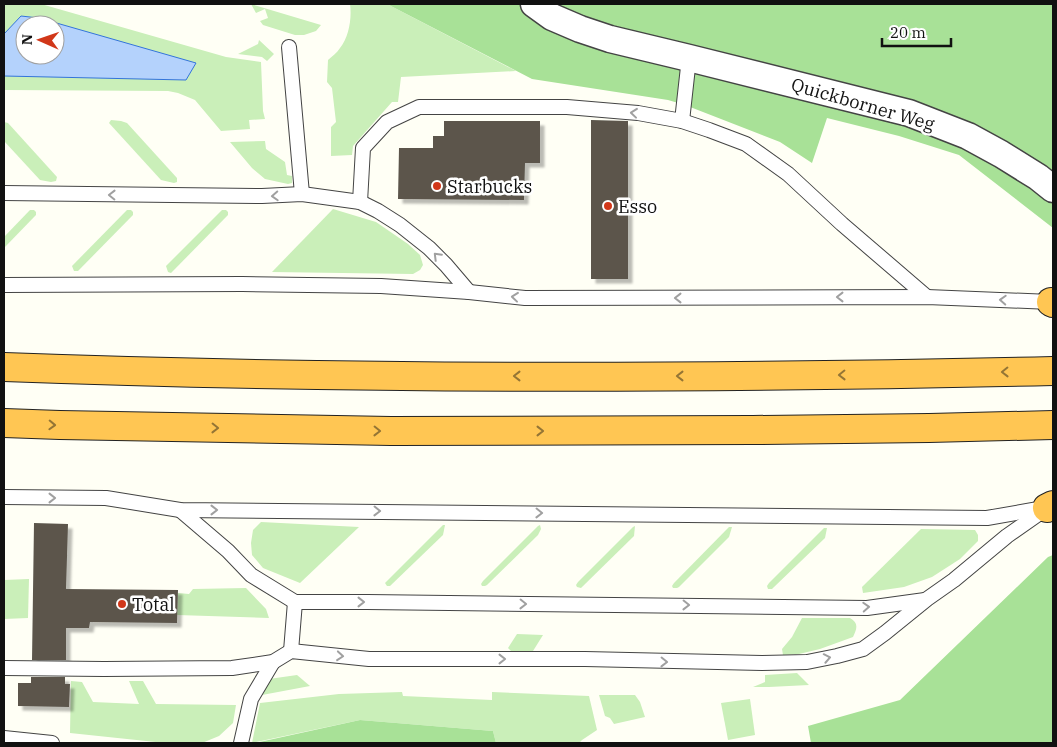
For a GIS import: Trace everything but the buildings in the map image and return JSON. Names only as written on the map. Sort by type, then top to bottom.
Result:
[{"type":"highway","points":[[4,367],[391,376],[756,376],[1053,370]]},
{"type":"highway","points":[[4,422],[60,425],[391,431],[753,430],[1053,425]]},
{"type":"street","name":"Quickborner Weg","points":[[534,4],[552,17],[610,39],[909,113],[968,136],[1038,177],[1053,189]]},
{"type":"lane","points":[[290,47],[302,194]]},
{"type":"lane","points":[[682,122],[689,58]]},
{"type":"lane","points":[[360,202],[363,148],[387,122],[419,107],[567,107],[638,113],[682,122],[746,144],[788,174],[842,224],[927,297]]},
{"type":"lane","points":[[4,193],[252,196],[302,194],[360,202],[400,225],[429,248],[469,292]]},
{"type":"lane","points":[[4,285],[242,284],[381,286],[525,298],[927,297],[1052,303]]},
{"type":"lane","points":[[4,498],[106,498],[180,510],[986,518],[1050,506]]},
{"type":"lane","points":[[4,668],[232,668],[273,662],[291,651],[369,659],[807,662],[863,648],[954,580],[1007,536],[1050,506]]},
{"type":"lane","points":[[180,510],[251,575],[295,602],[867,608],[927,599]]},
{"type":"lane","points":[[291,651],[295,602]]},
{"type":"lane","points":[[241,743],[251,699],[273,662]]},
{"type":"lane","points":[[4,738],[52,743]]},
{"type":"green space","points":[[4,4],[41,4],[226,57],[261,62],[265,119],[249,120],[250,129],[221,131],[195,100],[168,91],[4,90]]},
{"type":"green space","points":[[251,4],[321,25],[316,31],[304,35],[295,35],[263,25],[260,21],[268,18],[265,9],[256,13]]},
{"type":"green space","points":[[350,4],[387,4],[516,71],[401,77],[398,102],[392,102],[353,146],[352,155],[331,156],[331,127],[336,122],[332,88],[327,82],[328,60],[339,50],[348,33],[351,15]]},
{"type":"green space","points":[[387,4],[1053,4],[1053,228],[959,155],[899,136],[827,118],[812,163],[780,142],[685,105],[668,100],[532,79]]},
{"type":"green space","points":[[259,40],[274,54],[267,61],[262,57],[238,54],[258,44]]},
{"type":"green space","points":[[111,120],[127,123],[177,178],[177,182],[161,180],[109,123]]},
{"type":"green space","points":[[4,122],[8,123],[57,177],[56,181],[40,180],[4,141]]},
{"type":"green space","points":[[265,141],[266,149],[285,162],[287,175],[292,176],[292,183],[288,184],[265,179],[252,168],[230,142]]},
{"type":"green space","points":[[333,209],[376,222],[408,244],[420,255],[423,265],[420,270],[413,274],[272,272]]},
{"type":"green space","points":[[30,210],[34,210],[36,215],[4,248],[4,237]]},
{"type":"green space","points":[[127,210],[131,210],[133,215],[78,271],[74,271],[72,266]]},
{"type":"green space","points":[[222,210],[226,210],[228,215],[171,273],[168,272],[166,266]]},
{"type":"green space","points":[[261,522],[359,527],[300,583],[263,568],[252,555],[253,530]]},
{"type":"green space","points":[[445,525],[443,535],[390,586],[387,586],[385,583]]},
{"type":"green space","points":[[540,525],[541,529],[538,535],[487,585],[482,586],[483,581]]},
{"type":"green space","points":[[635,526],[634,536],[581,588],[577,587],[578,582]]},
{"type":"green space","points":[[729,527],[732,527],[729,537],[679,587],[673,588],[674,583]]},
{"type":"green space","points":[[824,528],[827,528],[825,538],[772,589],[768,589],[769,583]]},
{"type":"green space","points":[[921,529],[975,530],[978,535],[978,541],[960,559],[932,577],[904,587],[863,593],[862,587]]},
{"type":"green space","points":[[1053,555],[1053,743],[811,743],[808,726],[900,700],[1048,557]]},
{"type":"green space","points":[[29,579],[28,618],[4,619],[4,580]]},
{"type":"green space","points":[[246,588],[266,609],[269,618],[177,615],[178,593],[189,594],[193,589]]},
{"type":"green space","points":[[802,618],[850,618],[855,622],[856,629],[853,637],[820,649],[799,654],[783,655],[782,649],[792,637]]},
{"type":"green space","points":[[517,634],[543,635],[533,651],[511,651],[508,648]]},
{"type":"green space","points":[[797,673],[809,685],[753,687],[765,682],[765,675]]},
{"type":"green space","points":[[297,675],[310,686],[262,695],[269,679]]},
{"type":"green space","points":[[71,681],[82,682],[93,702],[139,704],[129,681],[143,681],[156,704],[236,705],[233,723],[219,736],[202,743],[165,743],[70,733]]},
{"type":"green space","points":[[402,692],[403,696],[492,700],[492,692],[589,696],[597,730],[579,743],[496,743],[493,731],[360,720],[252,743],[260,703],[339,694]]},
{"type":"green space","points":[[599,695],[635,695],[640,702],[645,717],[614,724],[610,718],[605,716]]},
{"type":"green space","points":[[750,699],[755,735],[728,740],[721,703]]},
{"type":"green space","points":[[360,720],[493,731],[496,743],[255,743]]},
{"type":"water","points":[[15,22],[15,65],[65,65],[65,25],[196,63],[186,80],[4,76],[4,34]]},
{"type":"place","name":"Starbucks","points":[[437,186]]},
{"type":"place","name":"Esso","points":[[608,206]]},
{"type":"place","name":"Total","points":[[122,604]]}]
